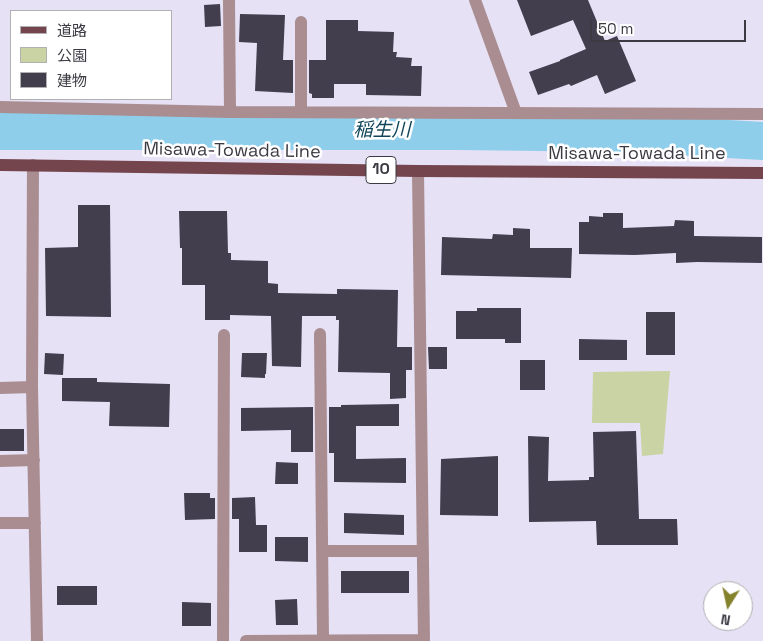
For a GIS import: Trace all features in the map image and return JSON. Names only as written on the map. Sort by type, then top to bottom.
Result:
[{"type":"main road","name":"Misawa-Towada Line","points":[[0,165],[418,171],[763,172]]},
{"type":"street","points":[[229,0],[230,112]]},
{"type":"street","points":[[475,0],[516,113]]},
{"type":"street","points":[[301,22],[301,112]]},
{"type":"street","points":[[0,107],[230,112],[763,114]]},
{"type":"street","points":[[33,165],[32,388],[37,641]]},
{"type":"street","points":[[246,641],[424,640],[418,171]]},
{"type":"street","points":[[320,334],[324,640]]},
{"type":"street","points":[[223,641],[224,336]]},
{"type":"street","points":[[0,388],[32,388]]},
{"type":"street","points":[[0,461],[34,460]]},
{"type":"street","points":[[0,523],[35,523]]},
{"type":"street","points":[[323,551],[423,551]]},
{"type":"green space","points":[[670,371],[663,454],[642,456],[640,423],[592,423],[593,372]]},
{"type":"building","points":[[517,0],[588,0],[605,41],[617,36],[636,81],[605,94],[597,75],[571,86],[569,84],[538,95],[529,72],[586,49],[573,20],[531,36]]},
{"type":"building","points":[[220,4],[221,26],[205,27],[204,5]]},
{"type":"building","points":[[240,14],[285,15],[283,60],[293,60],[293,93],[255,91],[257,43],[239,42]]},
{"type":"building","points":[[326,20],[358,20],[358,31],[394,32],[393,52],[397,52],[396,57],[412,58],[411,66],[422,66],[421,96],[366,95],[366,84],[334,84],[334,98],[312,98],[312,94],[309,93],[309,60],[326,60]]},
{"type":"building","points":[[78,205],[110,205],[111,317],[46,316],[45,248],[78,247]]},
{"type":"building","points":[[179,211],[227,211],[228,253],[231,253],[231,260],[268,261],[268,283],[278,284],[278,293],[337,294],[337,289],[398,290],[397,347],[412,347],[412,370],[406,370],[406,398],[390,399],[390,373],[338,372],[339,320],[336,320],[336,316],[302,316],[301,367],[272,366],[271,316],[230,315],[230,320],[205,320],[205,285],[182,285]]},
{"type":"building","points":[[603,213],[623,213],[623,228],[674,226],[675,220],[694,221],[694,236],[762,237],[762,263],[676,263],[676,253],[635,255],[579,254],[579,222],[589,222],[589,216],[603,217]]},
{"type":"building","points":[[513,228],[530,229],[530,248],[572,248],[571,278],[441,275],[442,237],[492,239],[493,234],[513,235]]},
{"type":"building","points":[[477,308],[521,308],[521,343],[505,343],[505,339],[456,339],[456,311],[477,311]]},
{"type":"building","points":[[646,312],[675,312],[675,355],[646,355]]},
{"type":"building","points":[[579,339],[627,340],[627,360],[579,360]]},
{"type":"building","points":[[428,347],[447,347],[447,369],[429,369]]},
{"type":"building","points":[[45,353],[64,354],[63,375],[44,374]]},
{"type":"building","points":[[242,353],[267,353],[265,378],[241,377]]},
{"type":"building","points":[[520,360],[545,360],[545,390],[520,390]]},
{"type":"building","points":[[62,378],[97,378],[97,382],[170,384],[169,427],[109,426],[110,402],[62,401]]},
{"type":"building","points":[[399,404],[399,426],[356,426],[356,459],[406,458],[406,483],[334,482],[334,453],[329,453],[329,407]]},
{"type":"building","points":[[313,407],[313,452],[291,452],[291,430],[241,431],[241,408]]},
{"type":"building","points":[[0,429],[24,429],[24,451],[0,451]]},
{"type":"building","points":[[636,431],[639,519],[677,519],[678,545],[597,545],[596,521],[529,522],[528,436],[549,437],[548,481],[589,480],[589,477],[594,477],[593,432]]},
{"type":"building","points":[[498,456],[498,516],[440,515],[441,459]]},
{"type":"building","points":[[276,462],[298,463],[298,484],[275,484]]},
{"type":"building","points":[[184,493],[210,493],[210,498],[215,498],[215,519],[185,520]]},
{"type":"building","points":[[255,497],[256,525],[267,525],[267,552],[239,552],[239,519],[232,519],[232,498]]},
{"type":"building","points":[[344,513],[404,515],[404,535],[344,533]]},
{"type":"building","points":[[275,537],[308,537],[308,562],[275,561]]},
{"type":"building","points":[[341,571],[409,571],[409,593],[341,593]]},
{"type":"building","points":[[57,586],[97,586],[97,605],[57,605]]},
{"type":"building","points":[[297,599],[298,625],[276,625],[275,600]]},
{"type":"building","points":[[182,602],[211,603],[211,626],[182,626]]},
{"type":"waterway","name":"稲生川","points":[[0,131],[625,133],[763,141]]}]
